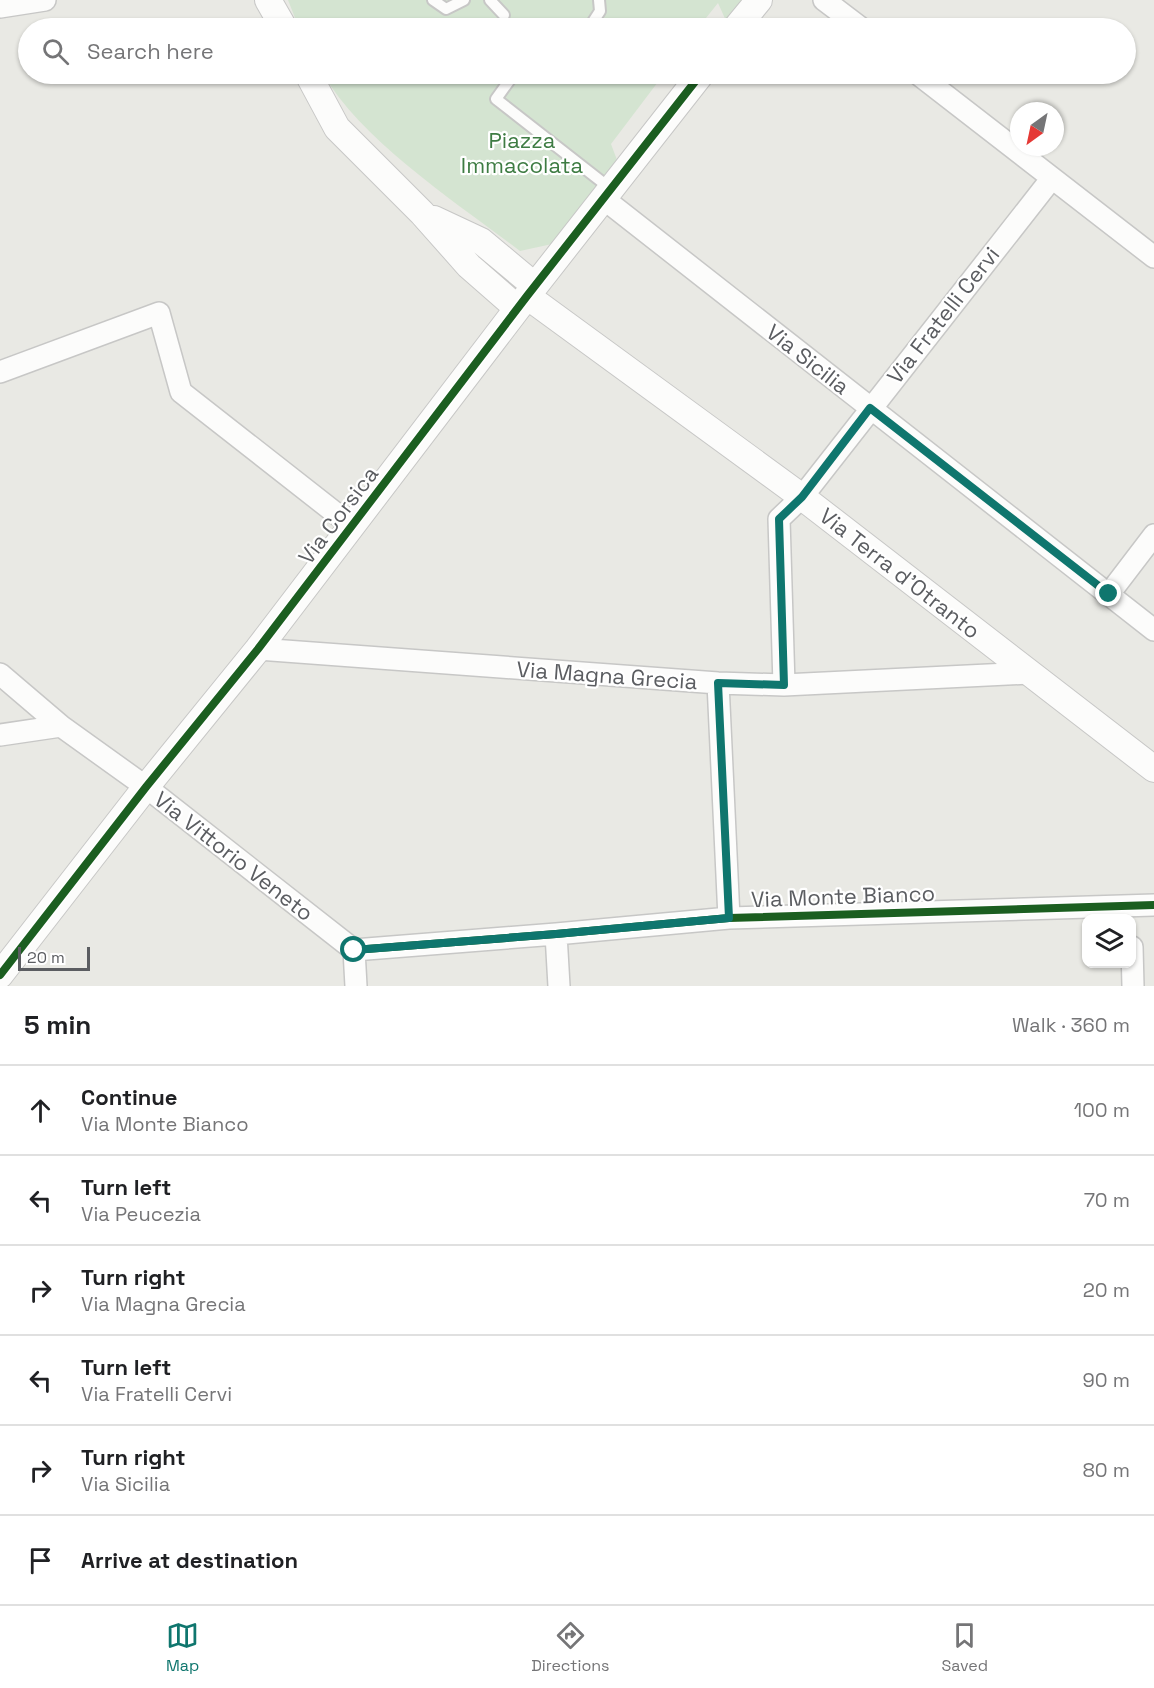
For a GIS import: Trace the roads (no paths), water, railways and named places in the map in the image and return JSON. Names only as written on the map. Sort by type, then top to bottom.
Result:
[{"type":"street","points":[[0,7],[45,0]]},
{"type":"street","points":[[268,0],[278,18]]},
{"type":"street","points":[[744,18],[759,0]]},
{"type":"street","points":[[824,0],[848,18]]},
{"type":"street","name":"Via Terra d'Otranto","points":[[313,84],[337,128],[422,213],[469,266],[526,297],[802,497],[1154,769]]},
{"type":"street","name":"Via Corsica","points":[[0,975],[146,787],[258,649],[526,297],[694,84]]},
{"type":"street","points":[[931,84],[1154,256]]},
{"type":"street","name":"Via Fratelli Cervi","points":[[784,685],[779,519],[802,497],[1052,178]]},
{"type":"street","name":"Via Sicilia","points":[[608,194],[870,408],[1154,630]]},
{"type":"street","points":[[0,372],[159,312],[181,392],[352,526]]},
{"type":"street","points":[[1109,594],[1154,535]]},
{"type":"street","name":"Via Magna Grecia","points":[[258,649],[718,683],[784,685],[1029,673]]},
{"type":"street","name":"Via Vittorio Veneto","points":[[0,674],[61,726],[146,787],[354,950]]},
{"type":"street","points":[[718,683],[729,918]]},
{"type":"street","points":[[0,735],[61,726]]},
{"type":"street","name":"Via Monte Bianco","points":[[354,950],[729,918],[1130,912],[1154,905]]},
{"type":"street","points":[[556,934],[559,986]]},
{"type":"street","points":[[354,950],[356,986]]},
{"type":"street","points":[[1132,968],[1133,986]]},
{"type":"lane","points":[[434,0],[446,9],[464,0]]},
{"type":"lane","points":[[490,0],[504,15]]},
{"type":"lane","points":[[595,18],[600,11],[599,0]]},
{"type":"lane","points":[[507,84],[496,99],[608,194]]},
{"type":"park label","name":"Piazza Immacolata","points":[[522,152]]}]
